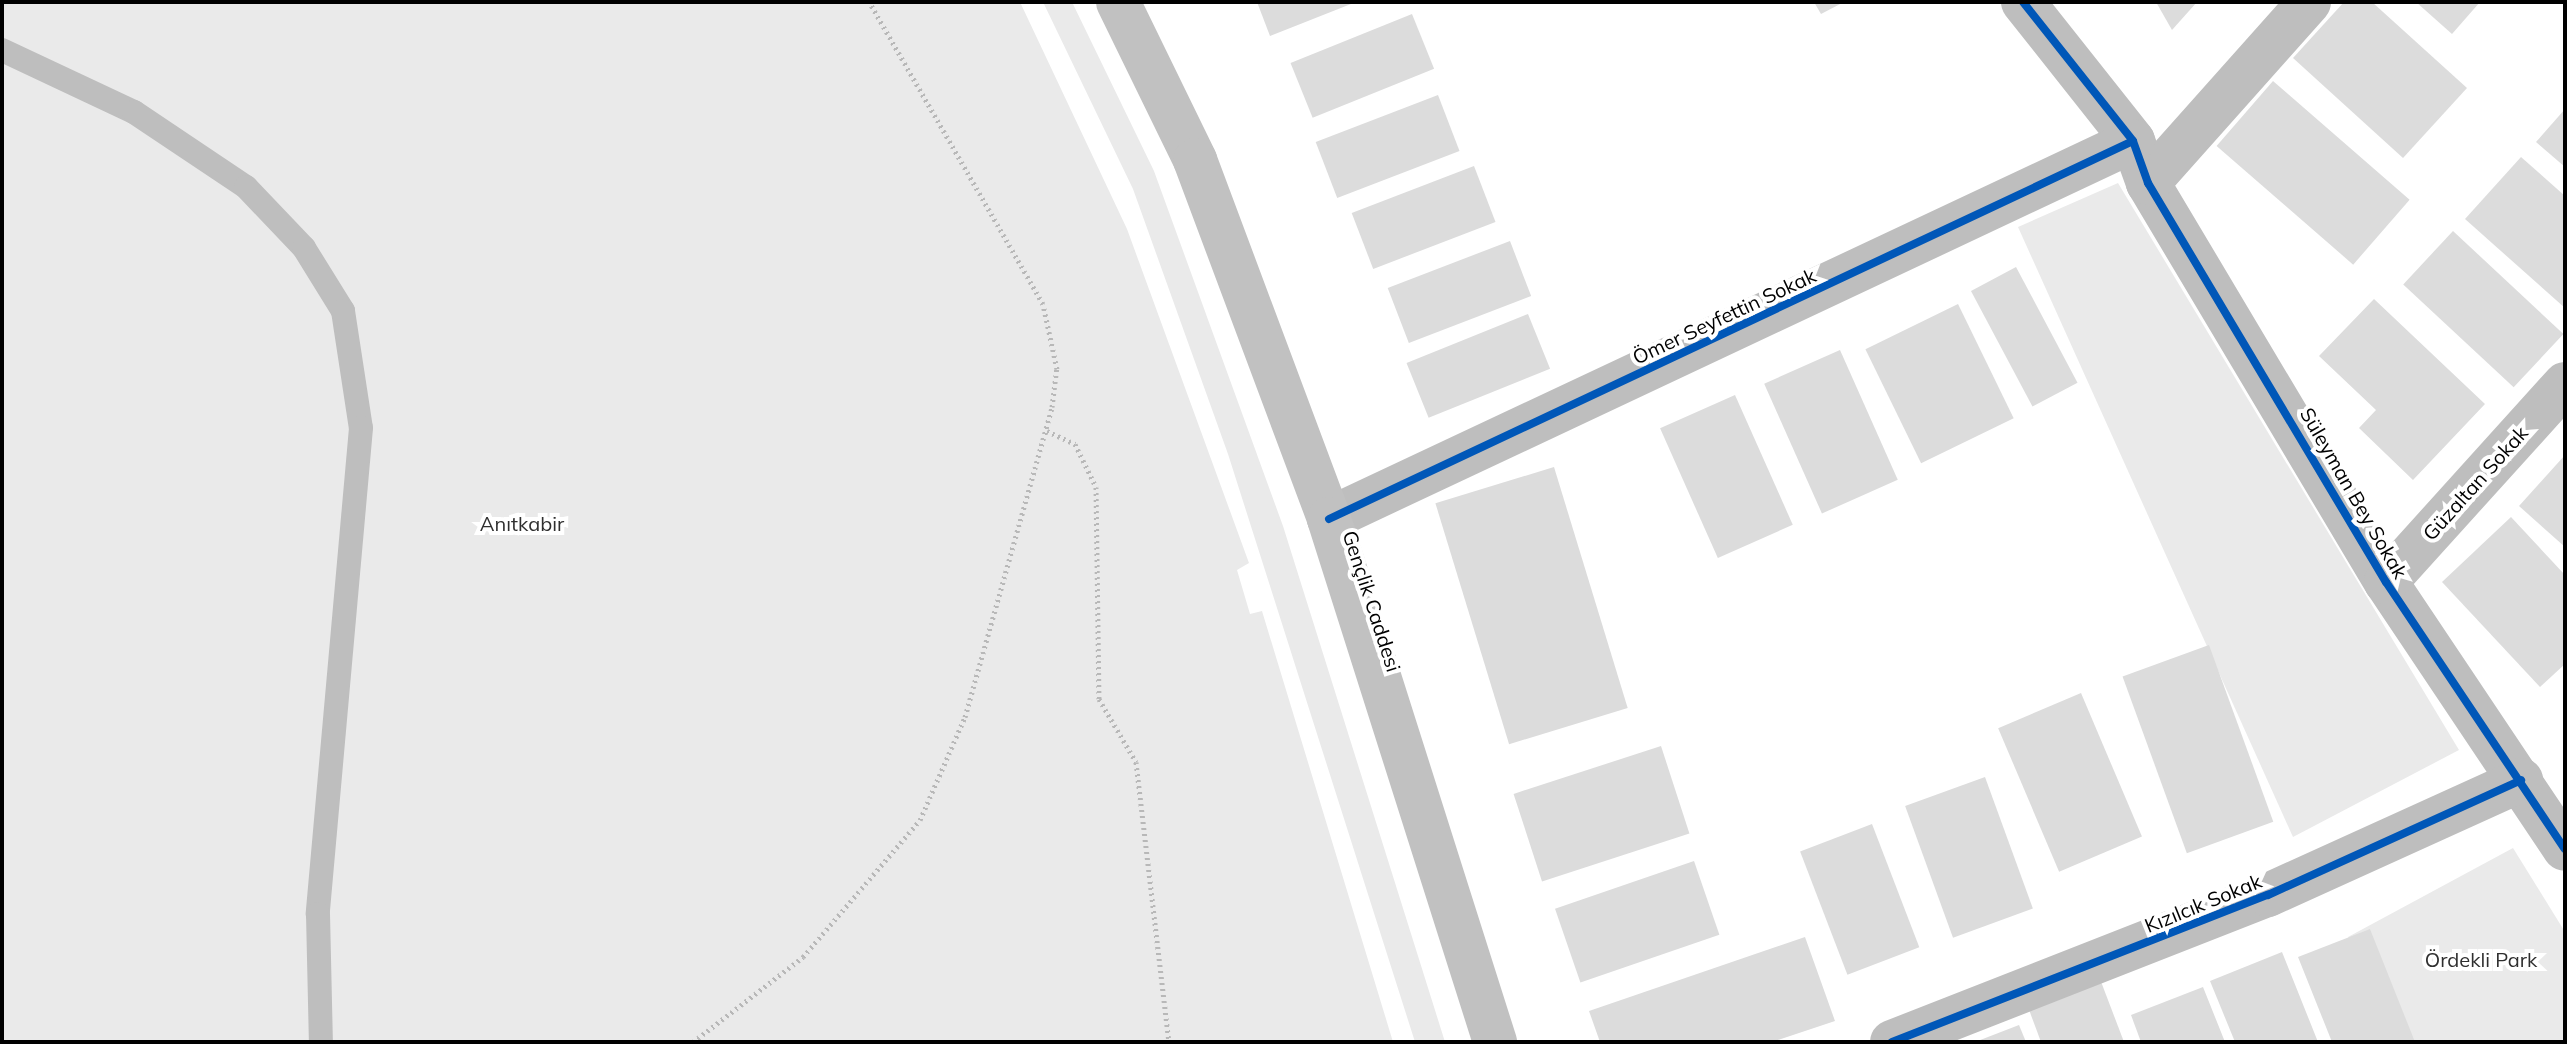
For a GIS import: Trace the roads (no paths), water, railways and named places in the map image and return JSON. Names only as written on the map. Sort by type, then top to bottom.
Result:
[{"type":"main road","name":"Gençlik Caddesi","points":[[1118,2],[1195,160],[1329,519],[1495,1042]]},
{"type":"street","name":"Süleyman Bey Sokak","points":[[2023,2],[2133,141],[2148,183],[2386,582],[2565,849]]},
{"type":"street","points":[[2148,183],[2309,2]]},
{"type":"street","name":"Ömer Seyfettin Sokak","points":[[1329,519],[2133,141]]},
{"type":"street","name":"Güzaltan Sokak","points":[[2386,582],[2565,384]]},
{"type":"street","name":"Kızılcık Sokak","points":[[1892,1042],[2268,895],[2521,780]]},
{"type":"lane","points":[[2,50],[134,112],[246,187],[304,248],[343,311],[361,428],[318,914],[321,1042]]},
{"type":"park label","name":"Anıtkabir","points":[[522,523]]},
{"type":"park label","name":"Ördekli Park","points":[[2481,959]]}]
